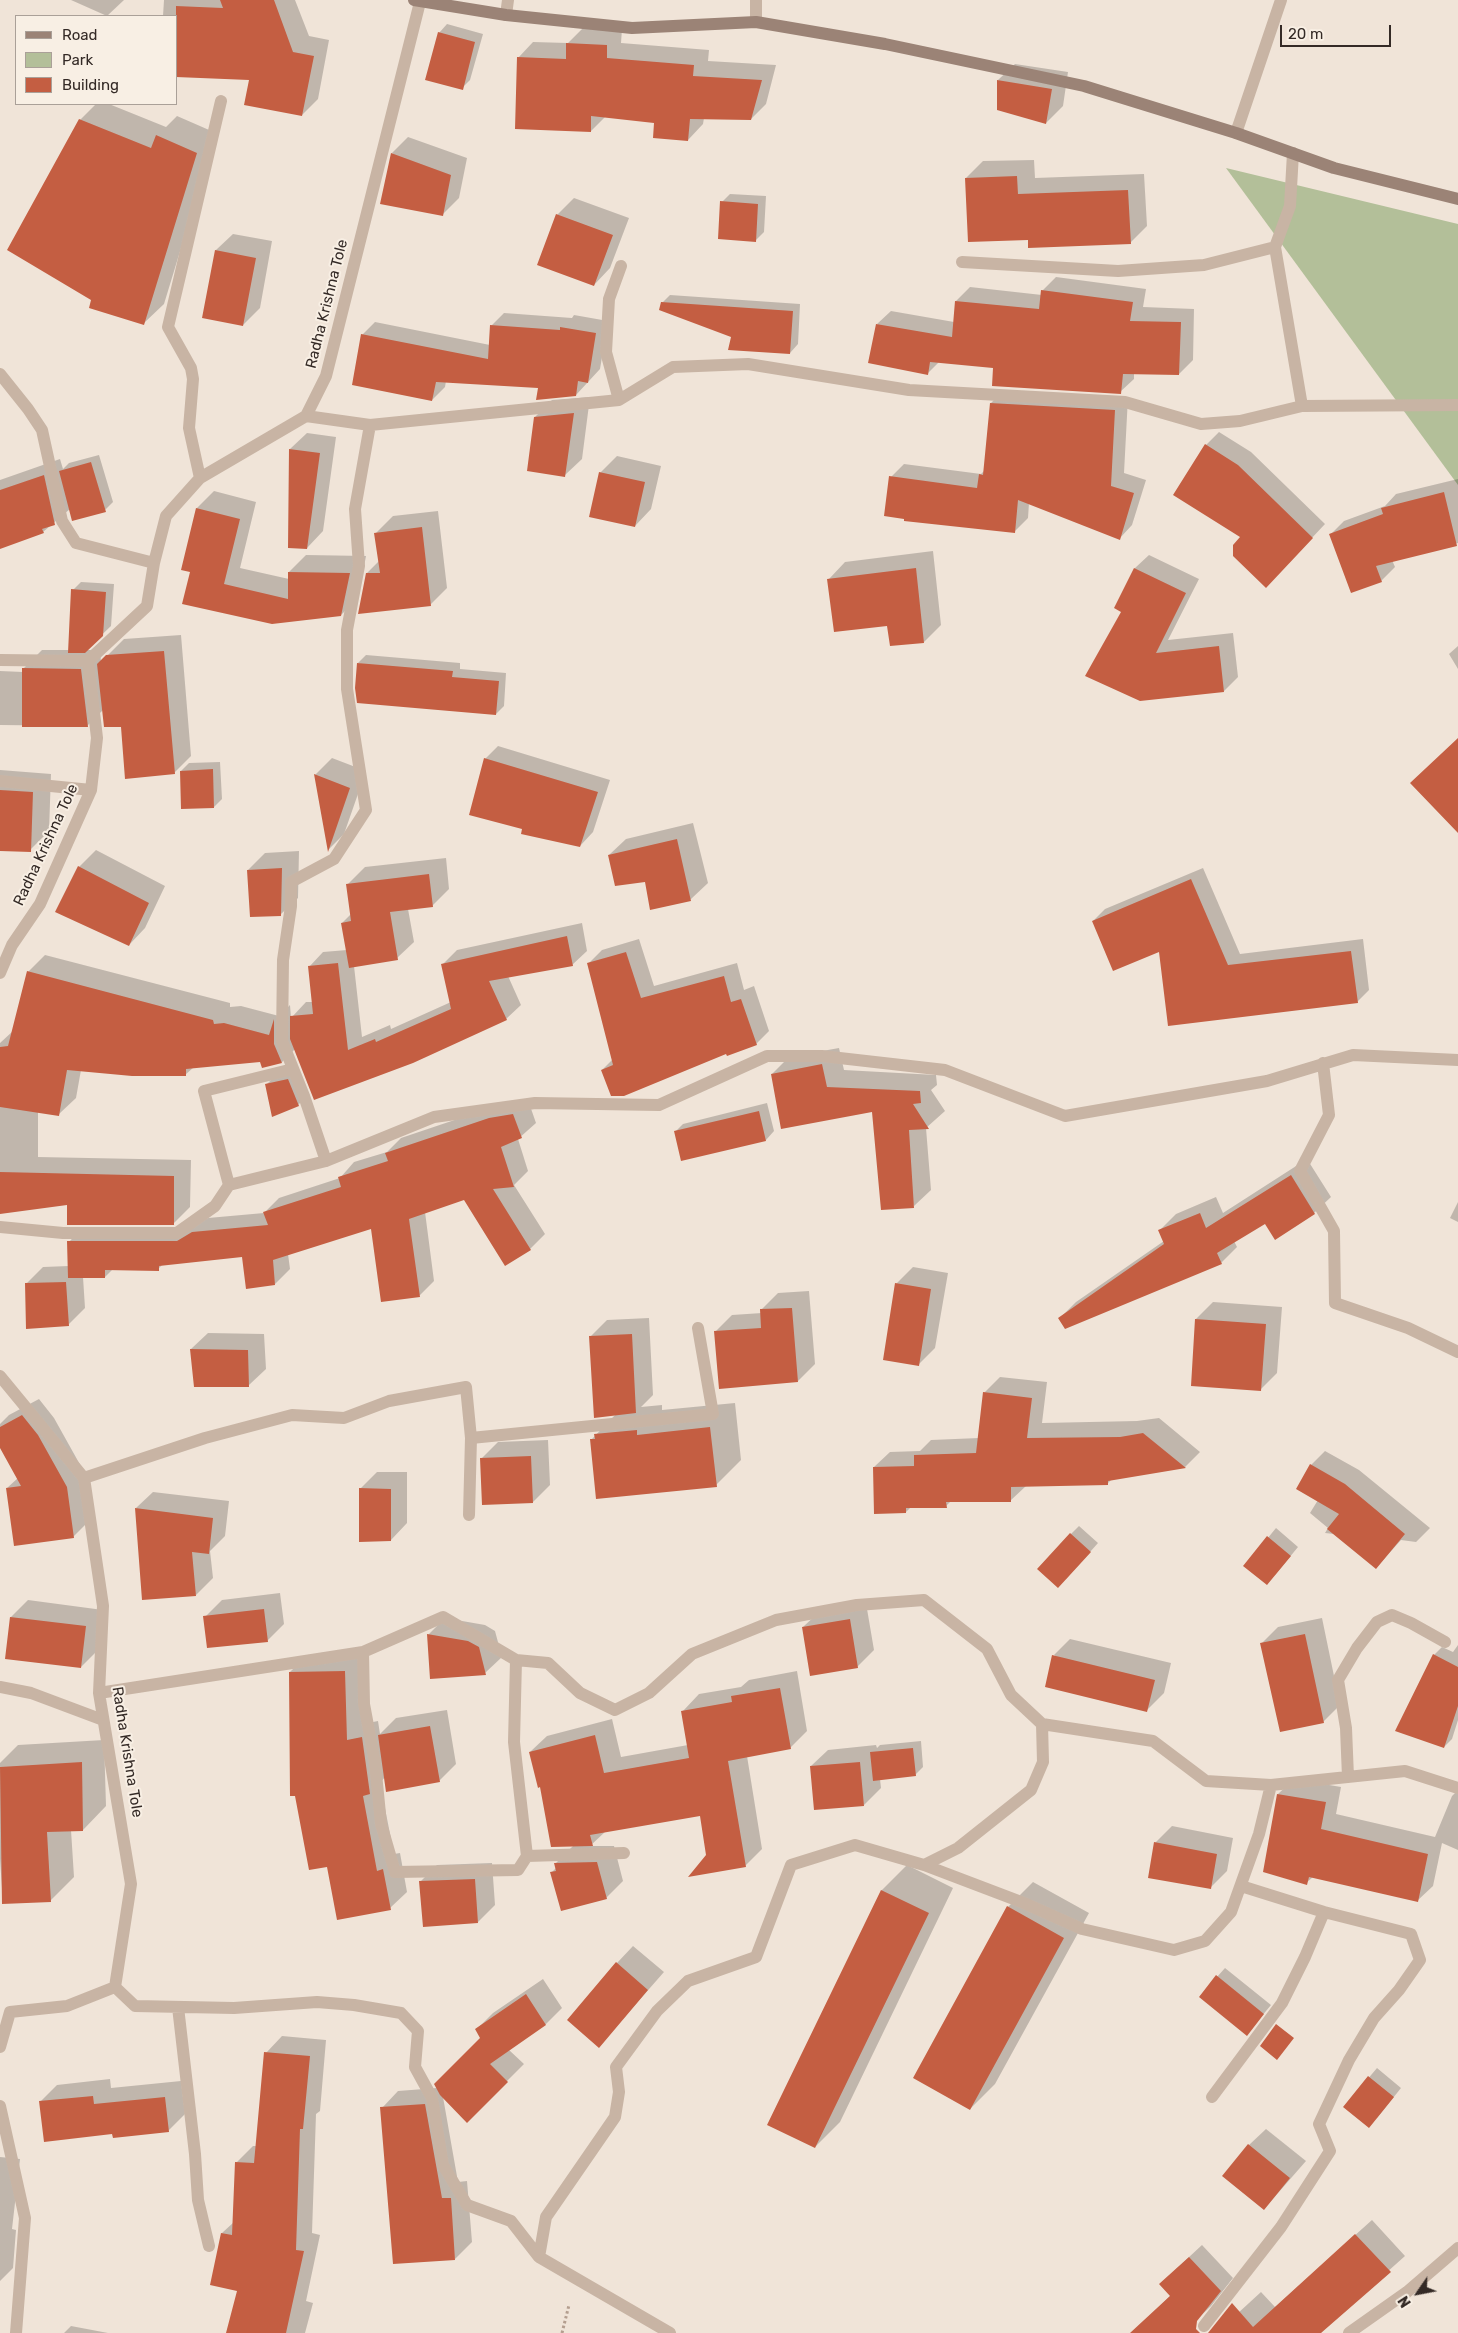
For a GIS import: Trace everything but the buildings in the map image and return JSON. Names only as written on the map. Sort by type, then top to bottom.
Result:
[{"type":"street","points":[[506,15],[508,0]]},
{"type":"street","points":[[756,0],[756,22]]},
{"type":"street","points":[[1236,134],[1281,0]]},
{"type":"street","points":[[417,1],[506,15],[632,28],[756,22],[885,44],[1084,86],[1236,134],[1334,168],[1458,199]]},
{"type":"street","name":"Radha Krishna Tole","points":[[306,416],[326,376],[417,1]]},
{"type":"street","points":[[200,478],[189,428],[193,379],[191,368],[168,327],[221,101]]},
{"type":"street","points":[[1292,153],[1290,206],[1275,247],[1302,406]]},
{"type":"street","points":[[962,262],[1118,271],[1204,265],[1275,247]]},
{"type":"street","points":[[619,400],[606,352],[609,299],[621,266]]},
{"type":"street","points":[[0,660],[88,661],[147,606],[154,563],[166,516],[200,478],[306,416],[370,425],[619,400],[673,367],[748,364],[910,390],[1125,402],[1201,424],[1240,421],[1302,406],[1458,405]]},
{"type":"street","points":[[0,374],[28,408],[42,430],[62,521],[76,543],[154,563]]},
{"type":"street","points":[[326,1161],[282,1041],[283,960],[292,906],[291,882],[334,859],[366,810],[347,689],[346,630],[359,566],[355,509],[370,425]]},
{"type":"street","name":"Radha Krishna Tole","points":[[0,973],[12,945],[40,904],[91,790],[98,738],[88,661]]},
{"type":"street","points":[[0,781],[91,790]]},
{"type":"street","points":[[0,1227],[63,1233],[177,1233],[215,1206],[229,1185],[326,1161],[434,1116],[535,1103],[659,1105],[767,1056],[822,1056],[945,1070],[1065,1116],[1267,1081],[1353,1055],[1458,1060]]},
{"type":"street","points":[[1323,1063],[1329,1115],[1300,1171],[1334,1231],[1335,1303],[1408,1328],[1458,1352]]},
{"type":"street","points":[[229,1185],[204,1091],[293,1069]]},
{"type":"street","points":[[472,1438],[713,1414],[698,1328]]},
{"type":"street","points":[[0,1376],[84,1478],[205,1438],[292,1415],[344,1418],[389,1401],[466,1387],[472,1438],[469,1515]]},
{"type":"street","name":"Radha Krishna Tole","points":[[84,1478],[103,1606],[99,1693],[131,1884],[115,1987]]},
{"type":"street","points":[[99,1693],[363,1652],[443,1617],[516,1660],[548,1663],[580,1694],[615,1710],[648,1693],[692,1654],[776,1620],[856,1605],[924,1600],[987,1650],[1011,1695],[1042,1724],[1153,1741],[1206,1781],[1271,1784],[1405,1771],[1458,1788]]},
{"type":"street","points":[[1348,1777],[1346,1728],[1338,1680],[1357,1648],[1377,1622],[1392,1615],[1445,1642]]},
{"type":"street","points":[[363,1652],[364,1704],[375,1763],[381,1824],[395,1872],[518,1870],[528,1856],[514,1742],[516,1660]]},
{"type":"street","points":[[0,1687],[31,1693],[104,1720]]},
{"type":"street","points":[[924,1865],[958,1848],[1031,1790],[1043,1762],[1042,1724]]},
{"type":"street","points":[[539,2257],[546,2217],[615,2117],[619,2092],[616,2067],[657,2011],[688,1981],[756,1957],[791,1865],[855,1846],[924,1865],[1024,1903],[1082,1929],[1174,1950],[1205,1941],[1231,1912],[1259,1834],[1271,1784]]},
{"type":"street","points":[[528,1856],[624,1853]]},
{"type":"street","points":[[1204,2326],[1281,2227],[1330,2151],[1319,2124],[1349,2060],[1374,2018],[1399,1990],[1420,1960],[1411,1934],[1324,1912],[1241,1886]]},
{"type":"street","points":[[1212,2097],[1282,2003],[1305,1957],[1324,1912]]},
{"type":"street","points":[[0,2048],[5,2008],[67,2006],[115,1987],[135,2006],[234,2008],[317,2002],[354,2005],[402,2013],[418,2031],[415,2067],[432,2098],[443,2165],[468,2205],[511,2221],[539,2257],[670,2333]]},
{"type":"street","points":[[178,2007],[189,2096],[198,2200],[209,2246]]},
{"type":"street","points":[[0,2106],[25,2218],[16,2333]]},
{"type":"street","points":[[1349,2333],[1407,2292],[1458,2248]]},
{"type":"green space","points":[[1226,168],[1458,224],[1458,485]]}]
